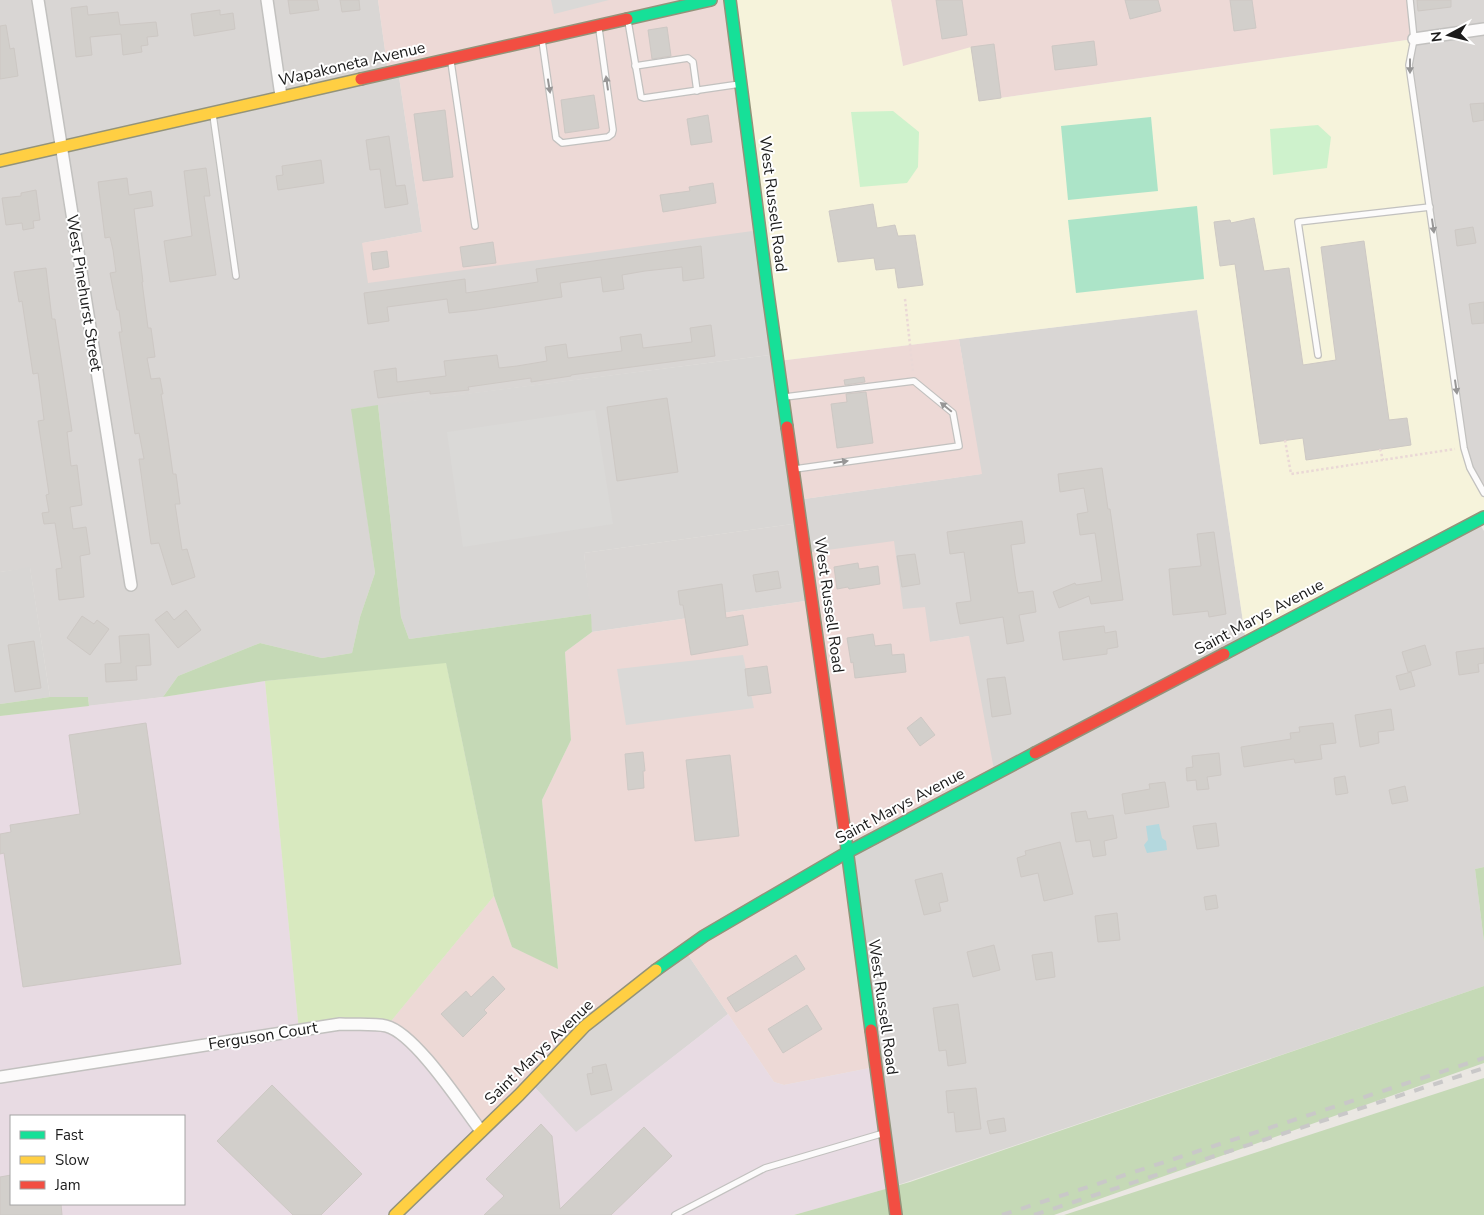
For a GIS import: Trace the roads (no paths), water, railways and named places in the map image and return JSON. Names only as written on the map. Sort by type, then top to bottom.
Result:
[{"type":"main road","name":"Wapakoneta Avenue","points":[[0,161],[711,0]]},
{"type":"main road","name":"West Russell Road","points":[[730,0],[792,469],[820,651],[896,1212]]},
{"type":"main road","name":"Saint Marys Avenue","points":[[395,1215],[520,1095],[585,1026],[663,964],[723,924],[846,853],[1484,517]]},
{"type":"street","name":"West Pinehurst Street","points":[[38,0],[132,585]]},
{"type":"street","points":[[267,0],[281,96]]},
{"type":"street","points":[[1414,38],[1484,29]]},
{"type":"street","name":"Ferguson Court","points":[[0,1077],[340,1024],[387,1026],[412,1042],[481,1131]]},
{"type":"lane","points":[[1410,0],[1414,38],[1409,65],[1464,448],[1470,468],[1484,494]]},
{"type":"lane","points":[[628,18],[641,97],[741,84]]},
{"type":"lane","points":[[541,38],[556,138],[562,143],[608,137],[612,134],[613,130],[598,25]]},
{"type":"lane","points":[[450,58],[475,226]]},
{"type":"lane","points":[[635,66],[691,59],[693,62],[696,91]]},
{"type":"lane","points":[[213,112],[236,276]]},
{"type":"lane","points":[[1318,355],[1298,222],[1430,207]]},
{"type":"lane","points":[[783,398],[914,381],[953,413],[959,446],[792,469]]},
{"type":"lane","points":[[676,1215],[765,1168],[884,1133]]},
{"type":"water","points":[[1159,824],[1162,838],[1166,841],[1167,850],[1147,853],[1144,845],[1148,840],[1146,826]]},
{"type":"railway","points":[[1002,1215],[1484,1058]]},
{"type":"railway","points":[[1034,1215],[1484,1068]]}]
